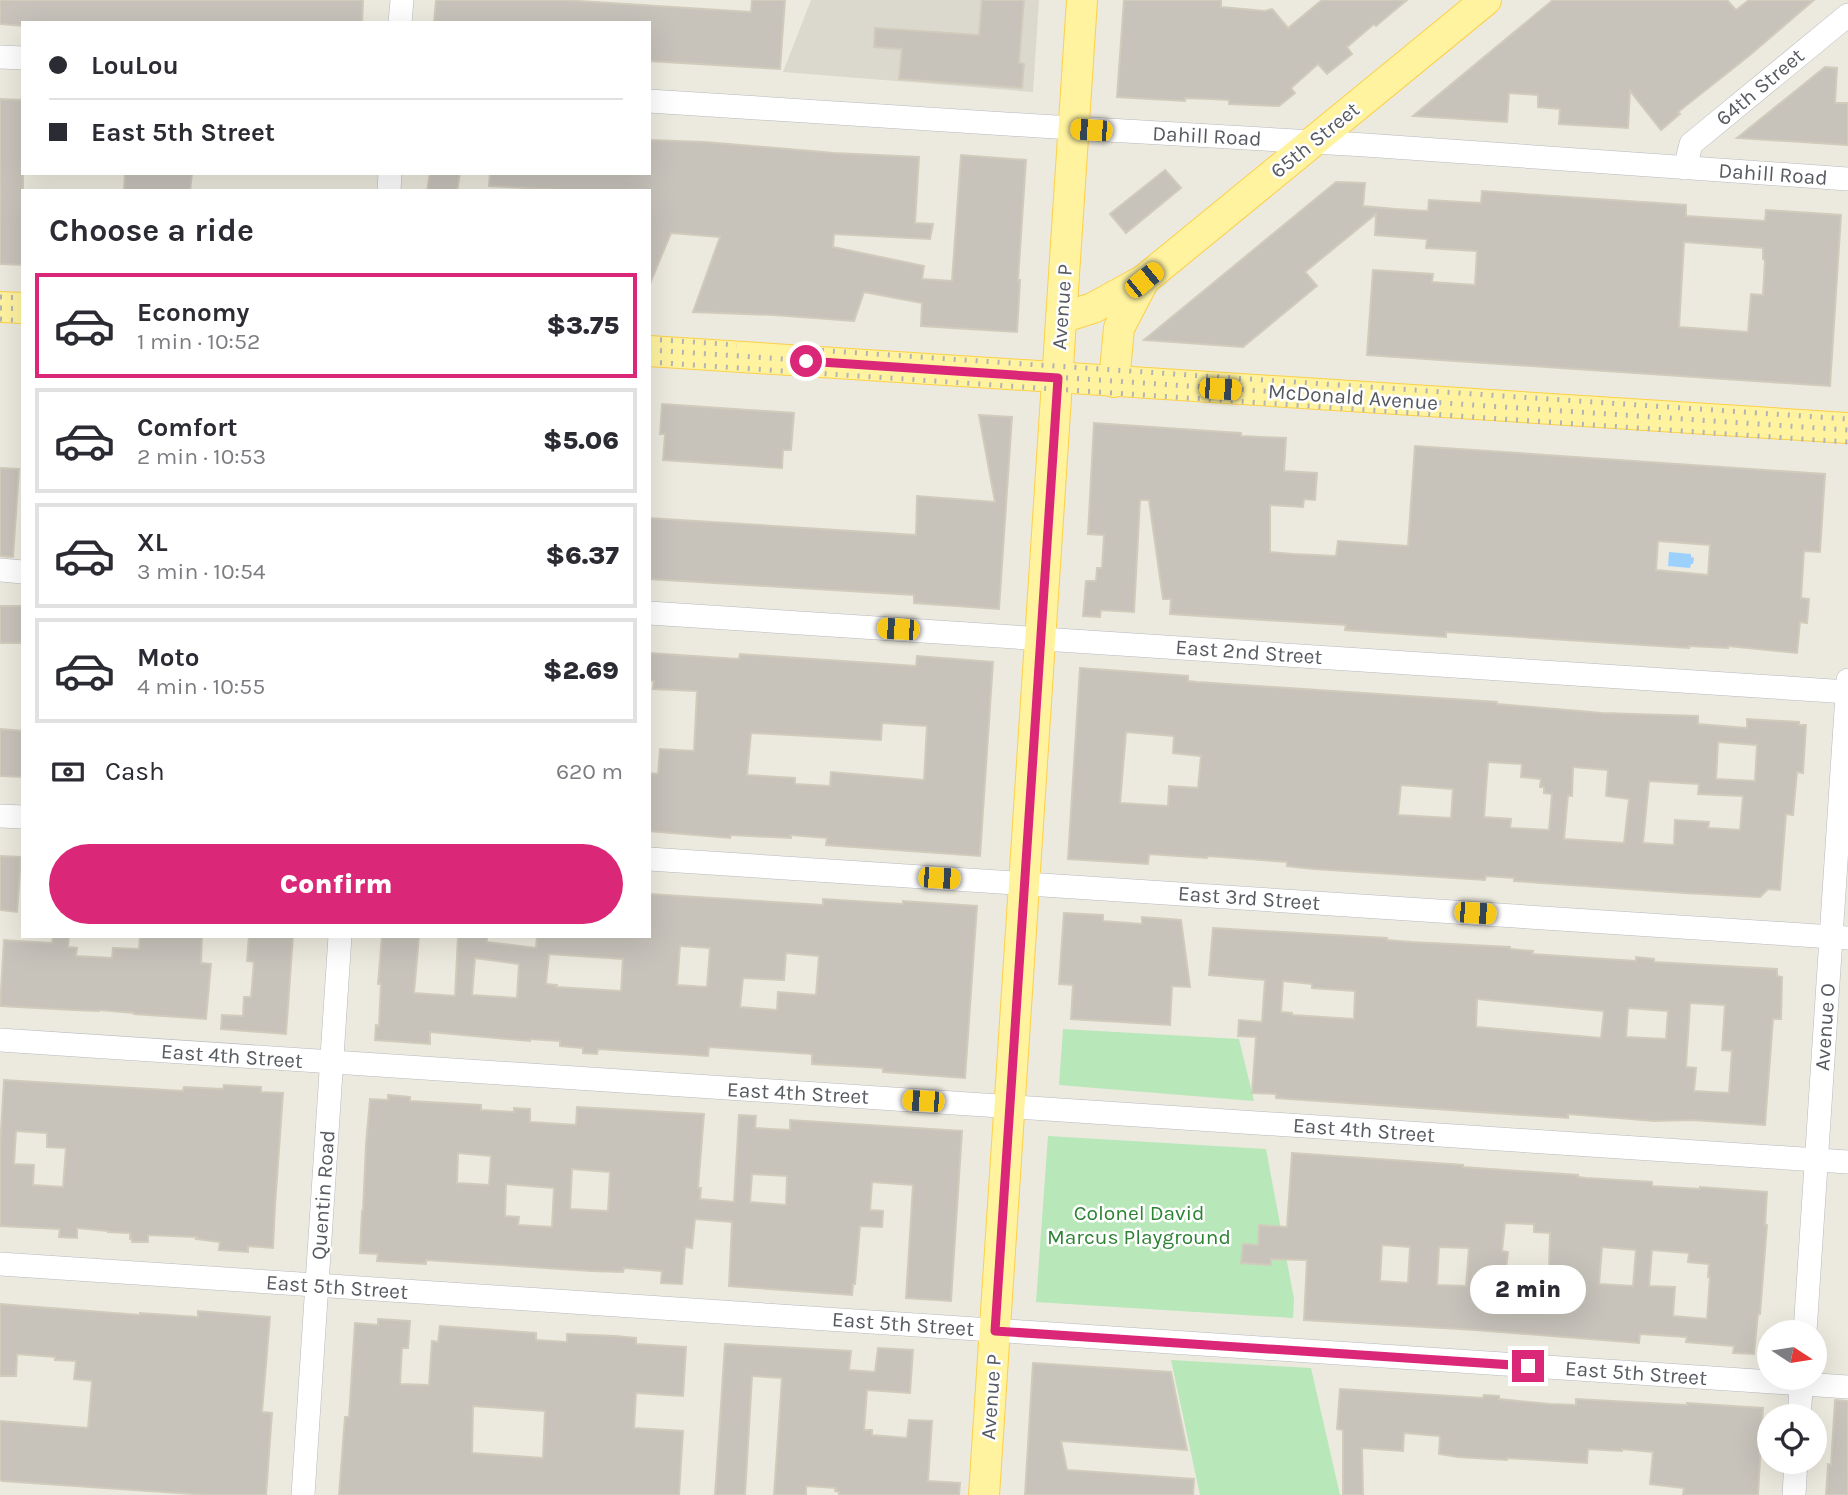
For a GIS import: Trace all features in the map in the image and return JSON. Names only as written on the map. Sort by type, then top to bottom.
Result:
[{"type":"main road","name":"Avenue P","points":[[984,1495],[1082,0]]},
{"type":"main road","name":"65th Street","points":[[1061,318],[1093,308],[1144,280],[1486,0]]},
{"type":"main road","name":"65th Street","points":[[1114,382],[1119,328],[1144,280]]},
{"type":"main road","points":[[0,307],[21,308]]},
{"type":"main road","name":"McDonald Avenue","points":[[651,351],[1848,428]]},
{"type":"street","points":[[400,21],[401,0]]},
{"type":"street","name":"64th Street","points":[[1685,168],[1692,145],[1848,15]]},
{"type":"street","points":[[0,57],[21,58]]},
{"type":"street","name":"Dahill Road","points":[[651,101],[1313,142],[1848,179]]},
{"type":"street","points":[[0,570],[21,572]]},
{"type":"street","name":"East 2nd Street","points":[[651,613],[1848,692]]},
{"type":"street","name":"Avenue O","points":[[1806,1320],[1816,1160],[1840,937],[1848,680]]},
{"type":"street","points":[[0,816],[21,817]]},
{"type":"street","name":"East 3rd Street","points":[[651,859],[1840,937]]},
{"type":"street","name":"Quentin Road","points":[[303,1495],[340,938]]},
{"type":"street","name":"East 4th Street","points":[[0,1040],[1848,1162]]},
{"type":"street","name":"East 5th Street","points":[[0,1264],[995,1331],[1757,1377]]},
{"type":"street","name":"East 5th Street","points":[[1827,1384],[1848,1387]]},
{"type":"street","points":[[1794,1495],[1795,1474]]},
{"type":"shaded area","points":[[811,0],[1039,0],[1033,92],[783,72]]},
{"type":"green space","points":[[1063,1029],[1239,1039],[1254,1101],[1059,1085]]},
{"type":"green space","name":"Colonel David Marcus Playground","points":[[1048,1136],[1266,1149],[1294,1299],[1293,1318],[1036,1302]]},
{"type":"green space","points":[[1171,1360],[1311,1368],[1340,1495],[1200,1495]]},
{"type":"water","points":[[1669,552],[1691,554],[1694,558],[1693,564],[1690,568],[1668,566]]},
{"type":"building","points":[[0,0],[363,0],[362,21],[21,21],[21,26],[0,24]]},
{"type":"building","points":[[436,0],[563,0],[751,12],[752,0],[785,0],[780,69],[651,61],[651,21],[434,21]]},
{"type":"building","points":[[982,0],[1024,0],[1019,63],[1024,64],[1022,88],[899,79],[902,49],[874,47],[875,28],[979,35]]},
{"type":"building","points":[[1124,0],[1221,0],[1221,7],[1265,11],[1272,9],[1288,28],[1322,0],[1407,0],[1347,47],[1352,54],[1327,74],[1318,64],[1291,88],[1295,93],[1279,106],[1229,104],[1229,100],[1211,99],[1185,98],[1185,101],[1117,97]]},
{"type":"building","points":[[1553,0],[1727,0],[1736,10],[1749,0],[1814,0],[1678,112],[1680,114],[1661,130],[1630,91],[1628,128],[1559,124],[1560,109],[1538,107],[1538,95],[1509,93],[1507,122],[1413,116]]},
{"type":"building","points":[[1825,67],[1837,68],[1835,103],[1848,103],[1848,145],[1737,138]]},
{"type":"building","points":[[0,99],[21,100],[21,265],[0,264]]},
{"type":"building","points":[[651,140],[919,157],[915,223],[933,224],[930,239],[834,234],[833,247],[924,266],[922,279],[952,281],[961,155],[1026,160],[1017,332],[921,326],[922,303],[864,292],[854,321],[693,312],[720,237],[671,233],[651,281],[651,189],[489,186],[490,175],[651,175]]},
{"type":"building","points":[[1165,170],[1181,188],[1126,233],[1110,214]]},
{"type":"building","points":[[125,175],[192,175],[190,189],[124,189]]},
{"type":"building","points":[[430,175],[460,175],[457,189],[427,189]]},
{"type":"building","points":[[1336,182],[1365,183],[1363,206],[1395,209],[1428,211],[1429,200],[1481,203],[1482,191],[1686,205],[1686,216],[1765,221],[1766,210],[1841,215],[1830,386],[1367,355],[1373,270],[1433,274],[1432,282],[1475,285],[1477,251],[1426,248],[1427,239],[1375,235],[1376,214],[1305,272],[1317,286],[1243,347],[1144,340]],"holes":[[[1684,242],[1763,248],[1763,295],[1751,294],[1748,332],[1679,327]]]},
{"type":"building","points":[[662,404],[794,413],[791,450],[783,450],[782,468],[663,460],[665,434],[660,434]]},
{"type":"building","points":[[979,415],[1012,417],[999,609],[914,603],[914,595],[651,579],[651,518],[916,535],[917,496],[995,502]]},
{"type":"building","points":[[1094,423],[1286,438],[1284,471],[1317,473],[1315,500],[1304,499],[1303,507],[1270,505],[1270,552],[1293,554],[1336,556],[1338,541],[1408,546],[1415,446],[1825,474],[1820,552],[1804,551],[1801,598],[1809,599],[1807,623],[1800,622],[1797,653],[1728,646],[1689,648],[1446,632],[1446,637],[1345,630],[1346,625],[1170,614],[1171,599],[1163,599],[1149,500],[1140,500],[1134,612],[1101,610],[1100,617],[1083,616],[1086,581],[1096,581],[1097,568],[1102,568],[1104,535],[1088,534]],"holes":[[[1658,541],[1710,545],[1708,575],[1656,570]]]},
{"type":"building","points":[[0,468],[19,469],[13,557],[0,556]]},
{"type":"building","points":[[0,606],[21,606],[21,643],[0,643]]},
{"type":"building","points":[[651,653],[739,659],[740,654],[916,666],[917,656],[993,662],[980,856],[826,845],[827,838],[791,835],[791,838],[731,835],[730,838],[651,831],[651,773],[658,774],[660,749],[694,751],[697,691],[653,689],[654,681],[651,680]],"holes":[[[882,723],[927,726],[924,780],[831,772],[830,786],[795,784],[795,778],[747,775],[751,733],[881,740]]]},
{"type":"building","points":[[1080,668],[1188,676],[1188,681],[1197,682],[1497,702],[1602,713],[1698,716],[1698,724],[1747,728],[1747,719],[1799,722],[1799,725],[1806,725],[1803,773],[1797,772],[1793,815],[1786,814],[1780,890],[1768,889],[1760,897],[1514,881],[1514,878],[1486,876],[1485,880],[1314,869],[1287,866],[1287,862],[1208,856],[1149,854],[1148,864],[1068,859]],"holes":[[[1126,732],[1174,736],[1173,753],[1201,756],[1198,788],[1169,786],[1168,806],[1120,803]],[[1718,742],[1757,745],[1755,781],[1716,779]],[[1488,762],[1522,764],[1521,777],[1541,779],[1540,787],[1544,787],[1544,793],[1552,794],[1549,830],[1510,828],[1511,819],[1484,817]],[[1573,767],[1608,770],[1606,796],[1629,799],[1624,843],[1564,839],[1568,795],[1572,796]],[[1649,781],[1699,784],[1698,794],[1743,796],[1740,830],[1708,828],[1709,822],[1675,820],[1674,845],[1643,843]],[[1401,785],[1453,789],[1451,818],[1398,815]]]},
{"type":"building","points":[[0,729],[21,731],[21,777],[0,776]]},
{"type":"building","points":[[0,856],[21,857],[17,912],[0,910]]},
{"type":"building","points":[[651,894],[823,905],[823,899],[977,906],[965,1078],[883,1072],[883,1068],[812,1064],[812,1054],[709,1047],[708,1056],[598,1049],[597,1054],[583,1053],[583,1048],[560,1046],[560,1041],[430,1032],[430,1044],[375,1040],[376,1025],[379,1026],[381,984],[378,984],[382,938],[419,938],[414,993],[455,996],[458,938],[487,938],[487,942],[536,948],[537,938],[651,938]],"holes":[[[680,946],[710,948],[707,987],[677,985]],[[786,953],[819,956],[816,995],[778,992],[777,1010],[740,1007],[743,978],[784,980]],[[549,954],[623,959],[621,991],[546,984]],[[475,958],[519,964],[517,998],[472,995]]]},
{"type":"building","points":[[1064,913],[1103,915],[1103,921],[1142,924],[1142,917],[1181,920],[1190,987],[1172,986],[1170,1025],[1071,1019],[1073,985],[1059,984]]},
{"type":"building","points":[[1213,928],[1510,947],[1533,951],[1532,954],[1636,961],[1636,957],[1654,959],[1654,962],[1777,969],[1777,976],[1782,977],[1781,1019],[1773,1019],[1765,1125],[1692,1120],[1655,1121],[1568,1114],[1568,1118],[1276,1098],[1276,1094],[1252,1093],[1256,1037],[1238,1036],[1239,1020],[1262,1022],[1265,980],[1209,975]],"holes":[[[1283,981],[1312,984],[1312,988],[1355,991],[1354,1019],[1281,1012]],[[1477,999],[1604,1011],[1601,1038],[1476,1027]],[[1690,1003],[1725,1005],[1722,1050],[1732,1051],[1729,1093],[1694,1091],[1696,1068],[1686,1067]],[[1628,1008],[1668,1011],[1666,1039],[1626,1037]]]},
{"type":"building","points":[[53,938],[69,938],[68,947],[77,948],[76,956],[112,958],[113,948],[139,949],[140,938],[202,938],[201,963],[211,964],[206,1019],[99,1010],[0,1006],[4,940],[52,943]]},
{"type":"building","points":[[249,938],[293,938],[286,1034],[221,1029],[222,1015],[243,1016],[244,997],[251,997],[254,962],[247,961]]},
{"type":"building","points":[[4,1080],[183,1091],[184,1087],[223,1089],[224,1085],[261,1087],[261,1092],[283,1093],[273,1248],[248,1246],[248,1252],[219,1250],[220,1242],[196,1239],[197,1237],[148,1235],[148,1242],[132,1242],[130,1233],[77,1228],[77,1238],[59,1237],[60,1229],[0,1226],[0,1147]],"holes":[[[16,1131],[47,1133],[47,1147],[66,1148],[63,1187],[33,1185],[34,1165],[14,1164]]]},
{"type":"building","points":[[388,1095],[410,1097],[410,1101],[481,1105],[481,1110],[514,1112],[514,1108],[530,1109],[530,1122],[576,1125],[577,1107],[704,1114],[698,1188],[701,1188],[700,1199],[734,1202],[739,1115],[756,1116],[755,1128],[790,1130],[790,1120],[962,1131],[951,1301],[906,1298],[913,1185],[872,1182],[870,1210],[883,1211],[882,1227],[860,1226],[852,1295],[729,1286],[732,1222],[695,1219],[692,1248],[685,1247],[682,1284],[661,1283],[662,1271],[624,1268],[623,1272],[426,1260],[426,1264],[377,1261],[378,1254],[360,1253],[366,1144],[370,1099],[388,1100]],"holes":[[[458,1153],[491,1156],[489,1185],[457,1183]],[[572,1169],[610,1172],[608,1211],[570,1209]],[[752,1174],[787,1176],[786,1205],[750,1202]],[[506,1184],[554,1188],[552,1227],[518,1225],[519,1217],[505,1216]]]},
{"type":"building","points":[[1292,1153],[1578,1175],[1586,1178],[1652,1182],[1652,1186],[1767,1192],[1760,1314],[1754,1354],[1733,1353],[1734,1346],[1686,1342],[1687,1337],[1640,1334],[1639,1343],[1304,1320],[1307,1260],[1271,1259],[1271,1265],[1241,1263],[1243,1244],[1258,1245],[1259,1225],[1287,1227]],"holes":[[[1505,1223],[1534,1224],[1534,1232],[1550,1233],[1549,1270],[1544,1270],[1544,1273],[1506,1271],[1508,1252],[1502,1251]],[[1382,1245],[1410,1247],[1408,1283],[1380,1281]],[[1439,1247],[1469,1248],[1466,1286],[1437,1285]],[[1602,1247],[1636,1250],[1633,1286],[1599,1284]],[[1652,1250],[1689,1253],[1688,1262],[1709,1264],[1707,1319],[1673,1316],[1675,1287],[1649,1286]]]},
{"type":"building","points":[[0,1304],[140,1315],[198,1317],[198,1311],[270,1317],[262,1412],[272,1413],[266,1495],[208,1495],[2,1481],[0,1421],[88,1428],[92,1381],[74,1379],[76,1361],[17,1354],[16,1376],[0,1376]]},
{"type":"building","points":[[378,1319],[410,1321],[408,1348],[402,1348],[400,1384],[429,1385],[432,1341],[438,1342],[440,1326],[536,1333],[536,1340],[567,1342],[567,1334],[615,1336],[636,1338],[636,1344],[686,1347],[683,1396],[636,1393],[634,1428],[683,1431],[679,1495],[339,1495],[345,1417],[349,1417],[355,1323],[378,1325]],"holes":[[[473,1406],[545,1411],[543,1458],[472,1453]]]},
{"type":"building","points":[[725,1344],[851,1351],[849,1370],[875,1372],[878,1348],[913,1350],[910,1393],[867,1390],[864,1430],[872,1430],[872,1435],[907,1438],[909,1420],[932,1421],[928,1481],[960,1483],[959,1495],[839,1495],[839,1492],[835,1491],[836,1488],[806,1486],[806,1495],[774,1495],[782,1378],[752,1376],[745,1495],[715,1495]]},
{"type":"building","points":[[1033,1363],[1171,1372],[1187,1450],[1061,1441],[1067,1470],[1194,1479],[1193,1495],[1025,1495]]},
{"type":"building","points":[[1340,1389],[1483,1398],[1484,1395],[1499,1396],[1499,1399],[1550,1404],[1576,1405],[1576,1399],[1757,1408],[1758,1495],[1683,1495],[1684,1488],[1650,1484],[1653,1452],[1588,1449],[1587,1463],[1458,1457],[1439,1454],[1440,1436],[1404,1433],[1403,1451],[1362,1448],[1363,1495],[1343,1495],[1343,1430],[1337,1429]]},
{"type":"building","points":[[1835,1400],[1848,1401],[1848,1495],[1826,1495],[1828,1464],[1831,1465]]},
{"type":"railway","points":[[0,297],[21,298]]},
{"type":"railway","points":[[0,308],[21,309]]},
{"type":"railway","points":[[0,319],[21,321]]},
{"type":"railway","points":[[651,339],[737,345]]},
{"type":"railway","points":[[800,349],[1848,419]]},
{"type":"railway","points":[[651,350],[1848,430]]},
{"type":"railway","points":[[651,362],[1848,442]]},
{"type":"route","points":[[806,361],[1058,378],[995,1331],[1528,1366]]}]
